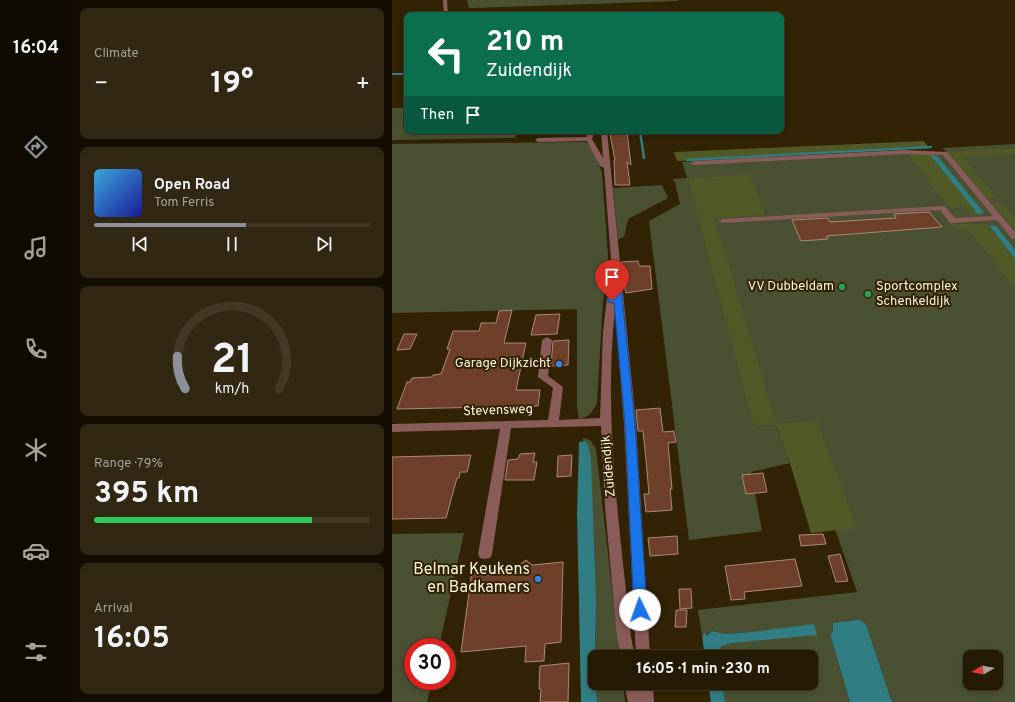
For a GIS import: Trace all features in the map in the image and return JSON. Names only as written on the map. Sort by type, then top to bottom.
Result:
[{"type":"street","points":[[445,0],[446,12]]},
{"type":"street","points":[[591,134],[589,139],[606,170]]},
{"type":"street","name":"Zuidendijk","points":[[604,134],[606,170],[630,424],[643,650]]},
{"type":"street","points":[[538,140],[589,139]]},
{"type":"street","points":[[694,163],[904,152],[945,153],[1015,237]]},
{"type":"street","points":[[723,221],[942,208],[953,221],[999,218]]},
{"type":"street","name":"Zuidendijk","points":[[616,276],[608,326],[605,422],[624,637],[627,650]]},
{"type":"street","points":[[547,340],[543,378],[558,386],[553,424]]},
{"type":"street","name":"Stevensweg","points":[[392,428],[605,422]]},
{"type":"street","points":[[485,554],[506,425]]},
{"type":"street","points":[[633,690],[636,702]]},
{"type":"street","points":[[645,690],[646,702]]},
{"type":"green space","points":[[467,0],[678,0],[678,1],[469,8]]},
{"type":"green space","points":[[392,108],[404,108],[404,134],[517,134],[515,138],[392,140]]},
{"type":"green space","points":[[924,141],[929,148],[677,161],[674,152]]},
{"type":"green space","points":[[591,143],[602,173],[609,270],[603,300],[597,403],[590,414],[579,419],[577,407],[577,309],[392,313],[392,144]]},
{"type":"green space","name":"Sportcomplex Schenkeldijk","points":[[1015,144],[1015,148],[1000,149],[1015,149],[1015,702],[892,702],[866,624],[845,622],[833,623],[833,631],[830,634],[850,702],[725,702],[723,690],[818,690],[818,650],[719,650],[722,646],[752,632],[726,634],[712,631],[702,636],[698,610],[857,592],[799,426],[777,428],[790,463],[751,472],[762,531],[689,540],[649,221],[680,204],[675,182],[672,179],[687,178],[682,162],[946,152],[943,148]]},
{"type":"green space","points":[[1015,148],[1015,154],[962,157],[997,197],[988,199],[947,152]]},
{"type":"green space","points":[[930,153],[982,217],[974,218],[966,207],[950,208],[908,154]]},
{"type":"green space","points":[[750,175],[765,215],[713,218],[724,248],[776,424],[817,421],[857,528],[811,533],[790,463],[776,425],[755,425],[750,411],[688,178]]},
{"type":"green space","points":[[662,185],[668,198],[628,219],[624,237],[618,239],[613,188]]},
{"type":"green space","points":[[1003,204],[1015,218],[1015,230],[993,205]]},
{"type":"green space","points":[[951,224],[987,224],[1015,259],[1015,288],[972,233],[968,230],[957,230]]},
{"type":"green space","points":[[583,438],[590,440],[596,449],[619,650],[596,650],[596,602]]},
{"type":"green space","points":[[464,533],[441,638],[404,638],[404,690],[430,690],[427,702],[392,702],[392,534]]},
{"type":"green space","points":[[596,690],[624,690],[625,702],[597,702]]},
{"type":"water","points":[[931,156],[938,157],[984,213],[978,214]]},
{"type":"water","points":[[989,225],[996,226],[1015,250],[1015,259]]},
{"type":"water","points":[[585,441],[588,445],[591,459],[596,602],[595,650],[588,650],[588,690],[596,690],[597,702],[581,702],[577,513],[579,442]]},
{"type":"water","points":[[859,620],[866,624],[892,702],[850,702],[830,634],[833,631],[833,623]]},
{"type":"water","points":[[814,624],[817,635],[731,643],[722,646],[719,650],[704,650],[702,636],[705,633],[707,635],[712,631],[726,634]]},
{"type":"water","points":[[709,690],[723,690],[725,702],[711,702]]},
{"type":"building","points":[[610,134],[627,134],[631,165],[627,162],[630,185],[615,185],[615,160]]},
{"type":"building","points":[[929,212],[942,227],[826,236],[828,239],[801,241],[792,220],[828,218],[830,222],[896,218],[894,214]]},
{"type":"building","points":[[638,261],[639,266],[650,266],[652,289],[626,293],[621,262]]},
{"type":"building","points":[[512,310],[504,343],[526,343],[516,390],[540,390],[538,406],[397,409],[407,382],[410,382],[412,378],[432,377],[433,375],[441,374],[450,349],[447,349],[453,331],[479,331],[481,323],[496,323],[499,311]]},
{"type":"building","points":[[560,314],[557,334],[531,335],[536,315]]},
{"type":"building","points":[[404,334],[417,334],[410,349],[397,350]]},
{"type":"building","points":[[569,340],[568,365],[551,366],[553,341]]},
{"type":"building","points":[[660,408],[663,432],[674,431],[676,442],[668,443],[672,489],[670,489],[672,510],[646,512],[644,494],[649,494],[646,460],[643,431],[638,431],[636,410]]},
{"type":"building","points":[[535,453],[533,462],[537,462],[534,480],[505,480],[508,460],[518,459],[520,454]]},
{"type":"building","points":[[471,455],[467,472],[460,472],[459,478],[457,478],[446,518],[392,519],[392,457]]},
{"type":"building","points":[[572,455],[571,476],[557,477],[558,456]]},
{"type":"building","points":[[763,473],[767,492],[746,494],[742,475]]},
{"type":"building","points":[[823,534],[826,544],[801,546],[799,535]]},
{"type":"building","points":[[677,536],[678,554],[650,556],[648,538]]},
{"type":"building","points":[[840,554],[848,581],[836,582],[828,556]]},
{"type":"building","points":[[795,559],[802,586],[744,592],[745,599],[731,600],[725,566]]},
{"type":"building","points":[[526,560],[532,565],[563,562],[561,642],[545,644],[544,661],[525,662],[526,646],[461,652],[472,570],[518,566]]},
{"type":"building","points":[[679,589],[691,589],[692,608],[680,609]]},
{"type":"building","points":[[676,610],[687,610],[686,627],[675,627]]},
{"type":"building","points":[[569,663],[568,702],[540,702],[540,666]]},
{"type":"waterway","points":[[392,74],[404,74]]},
{"type":"waterway","points":[[640,134],[644,158]]},
{"type":"waterway","points":[[687,160],[931,147]]},
{"type":"place","name":"VV Dubbeldam","points":[[842,287]]},
{"type":"place","name":"Sportcomplex Schenkeldijk","points":[[868,294]]},
{"type":"place","name":"Garage Dijkzicht","points":[[559,364]]},
{"type":"place","name":"Belmar Keukens en Badkamers","points":[[538,579]]},
{"type":"route","points":[[612,301],[616,276],[630,424],[640,610]]}]
